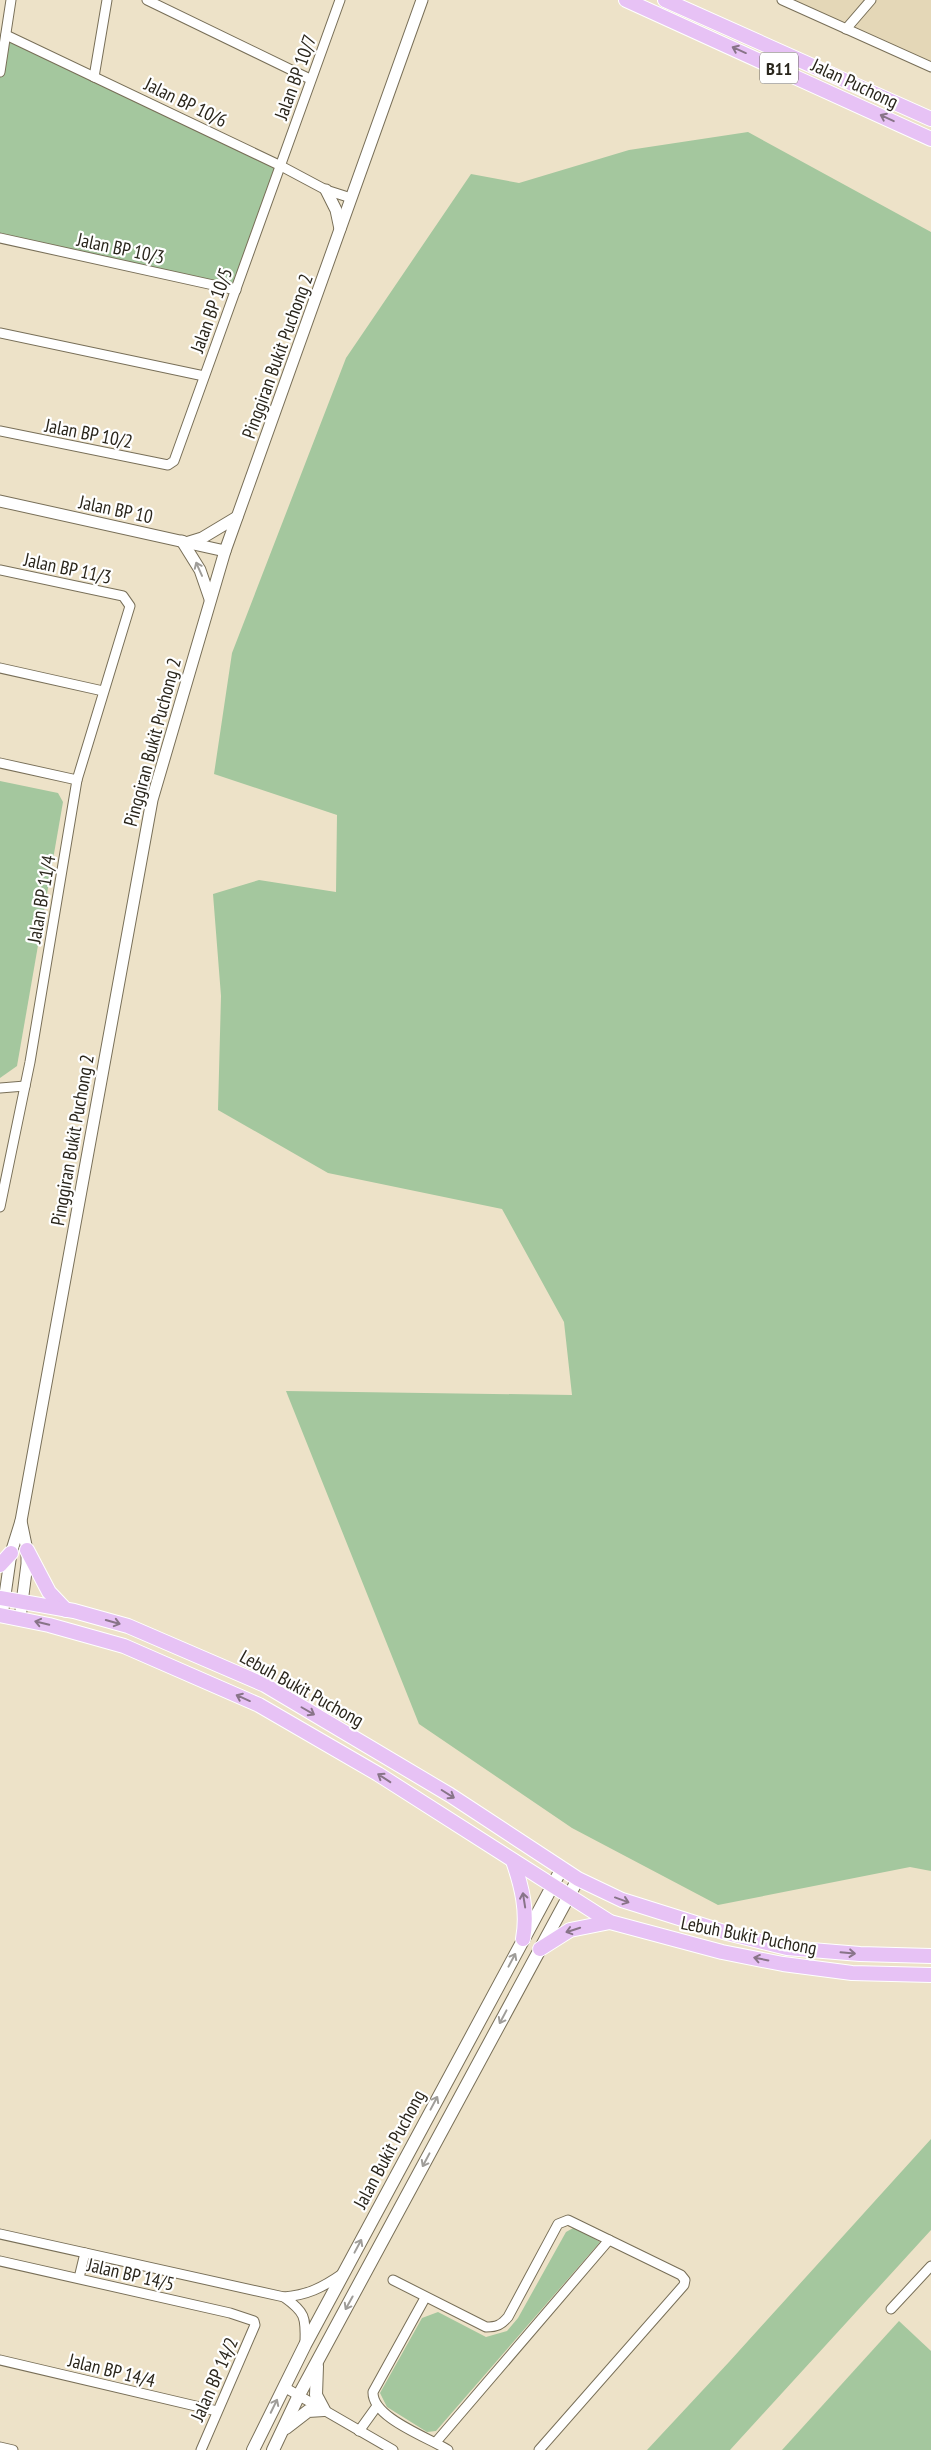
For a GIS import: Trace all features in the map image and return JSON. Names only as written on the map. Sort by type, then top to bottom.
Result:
[{"type":"main road","name":"Jalan Puchong","points":[[626,0],[931,139]]},
{"type":"main road","name":"Jalan Puchong","points":[[664,0],[931,119]]},
{"type":"main road","points":[[27,1550],[49,1592],[66,1610]]},
{"type":"main road","points":[[0,1565],[11,1553]]},
{"type":"main road","name":"Lebuh Bukit Puchong","points":[[3,1598],[66,1610],[128,1626],[265,1686],[450,1795],[578,1879],[622,1900],[719,1930],[787,1948],[860,1954],[931,1956]]},
{"type":"main road","name":"Lebuh Bukit Puchong","points":[[1,1615],[20,1618],[124,1646],[259,1705],[378,1774],[552,1887],[610,1922],[722,1952],[784,1964],[852,1973],[931,1975]]},
{"type":"main road","points":[[514,1861],[525,1910],[526,1924],[523,1939]]},
{"type":"main road","name":"Jalan Bukit Puchong","points":[[254,2450],[305,2345],[562,1868]]},
{"type":"main road","name":"Jalan Bukit Puchong","points":[[273,2450],[299,2395],[578,1879]]},
{"type":"main road","points":[[540,1949],[570,1930],[610,1922]]},
{"type":"main road","points":[[784,1964],[787,1948]]},
{"type":"main road","points":[[422,2125],[441,2134]]},
{"type":"main road","points":[[281,2433],[298,2416],[308,2411],[324,2410],[316,2395],[318,2361]]},
{"type":"street","points":[[0,72],[11,0]]},
{"type":"street","points":[[94,77],[107,0]]},
{"type":"street","points":[[147,0],[310,79]]},
{"type":"street","name":"Jalan BP 10/7","points":[[281,166],[310,79],[340,0]]},
{"type":"street","name":"Pinggiran Bukit Puchong 2","points":[[1,1615],[11,1553],[21,1521],[152,800],[225,551],[422,0]]},
{"type":"street","points":[[782,0],[931,67]]},
{"type":"street","points":[[846,29],[871,0]]},
{"type":"street","name":"Jalan BP 10/6","points":[[6,35],[281,166],[326,190],[351,198]]},
{"type":"street","name":"Jalan BP 10/5","points":[[171,464],[281,166]]},
{"type":"street","points":[[326,190],[336,210],[340,231]]},
{"type":"street","name":"Jalan BP 10/3","points":[[0,238],[236,290]]},
{"type":"street","points":[[0,333],[204,376]]},
{"type":"street","name":"Jalan BP 10/2","points":[[0,431],[168,465],[171,464]]},
{"type":"street","name":"Jalan BP 10","points":[[0,501],[225,551]]},
{"type":"street","points":[[210,599],[200,570],[186,542],[202,538],[237,517]]},
{"type":"street","name":"Jalan BP 11/3","points":[[0,570],[123,596],[128,601]]},
{"type":"street","name":"Jalan BP 11/4","points":[[0,1208],[2,1185],[25,1086],[77,780],[130,606],[128,601]]},
{"type":"street","points":[[0,668],[103,691]]},
{"type":"street","points":[[0,763],[77,780]]},
{"type":"street","points":[[0,1088],[25,1086]]},
{"type":"street","name":"Pinggiran Bukit Puchong 2","points":[[20,1618],[27,1550],[21,1521]]},
{"type":"street","points":[[393,2280],[425,2298],[486,2327],[495,2327],[502,2324],[508,2317],[558,2224],[568,2220],[681,2275],[686,2280],[684,2285],[539,2450]]},
{"type":"street","points":[[0,2234],[284,2297],[303,2295],[321,2289],[344,2272]]},
{"type":"street","points":[[436,2442],[609,2240]]},
{"type":"street","points":[[79,2278],[85,2253]]},
{"type":"street","name":"Jalan BP 14/5","points":[[0,2262],[230,2313],[254,2321]]},
{"type":"street","points":[[891,2309],[931,2266]]},
{"type":"street","points":[[284,2297],[303,2314],[306,2324],[305,2345]]},
{"type":"street","points":[[425,2298],[373,2392],[373,2400],[376,2406],[424,2439],[436,2442],[448,2450]]},
{"type":"street","name":"Jalan BP 14/2","points":[[201,2450],[242,2358],[255,2325],[254,2321]]},
{"type":"street","name":"Jalan BP 14/4","points":[[0,2360],[217,2411]]},
{"type":"street","points":[[284,2386],[393,2450]]},
{"type":"street","points":[[359,2431],[376,2406]]},
{"type":"street","points":[[0,2447],[13,2450]]},
{"type":"shaded area","points":[[790,0],[931,0],[931,69]]},
{"type":"green space","points":[[6,35],[281,166],[236,290],[0,238],[0,72]]},
{"type":"green space","points":[[748,132],[931,232],[931,1871],[910,1867],[718,1905],[572,1828],[419,1724],[286,1391],[572,1395],[564,1322],[502,1209],[328,1173],[218,1110],[221,996],[213,894],[259,880],[336,892],[337,815],[214,774],[232,653],[346,358],[471,174],[519,183],[629,150]]},
{"type":"green space","points":[[0,781],[58,793],[63,802],[17,1066],[0,1078]]},
{"type":"green space","points":[[931,2139],[931,2230],[730,2450],[647,2450],[729,2362]]},
{"type":"green space","points":[[575,2227],[600,2242],[436,2431],[427,2432],[387,2407],[380,2393],[422,2318],[438,2312],[486,2337],[507,2331],[518,2318],[566,2232]]},
{"type":"green space","points":[[899,2321],[931,2351],[931,2450],[782,2450]]}]
